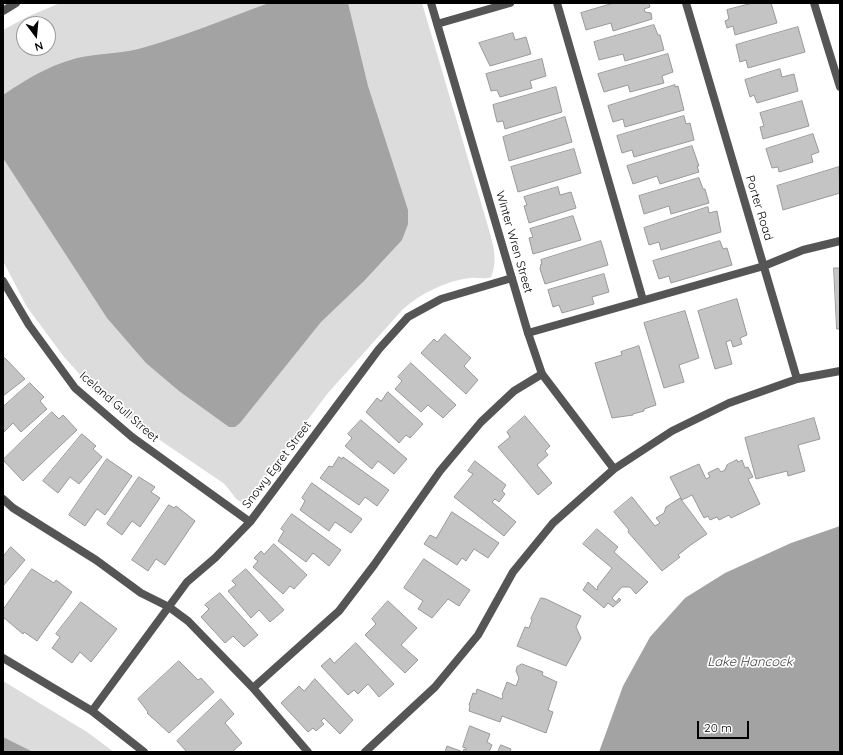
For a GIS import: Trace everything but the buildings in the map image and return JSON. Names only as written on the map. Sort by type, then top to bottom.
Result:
[{"type":"street","points":[[3,11],[16,3]]},
{"type":"street","name":"Winter Wren Street","points":[[431,3],[528,333],[542,374],[614,468]]},
{"type":"street","points":[[437,24],[510,3]]},
{"type":"street","points":[[557,3],[643,300]]},
{"type":"street","name":"Porter Road","points":[[686,3],[798,379]]},
{"type":"street","points":[[814,3],[840,87]]},
{"type":"street","points":[[528,333],[764,266],[803,250],[840,241]]},
{"type":"street","name":"Snowy Egret Street","points":[[92,711],[187,582],[215,558],[250,522],[379,349],[408,317],[441,299],[512,278]]},
{"type":"street","name":"Iceland Gull Street","points":[[3,281],[29,325],[75,388],[132,437],[250,522]]},
{"type":"street","points":[[366,752],[435,687],[473,641],[513,572],[553,523],[614,468],[672,431],[729,403],[798,379],[840,371]]},
{"type":"street","points":[[253,688],[338,611],[374,565],[440,471],[481,422],[514,391],[542,374]]},
{"type":"street","points":[[3,499],[13,508],[96,560],[141,593],[169,608],[188,621],[253,688],[308,752]]},
{"type":"street","points":[[3,658],[92,711],[144,752]]},
{"type":"shaded area","points":[[60,3],[422,3],[491,236],[495,257],[491,277],[461,280],[443,285],[426,293],[403,309],[328,393],[269,471],[260,495],[255,501],[243,503],[239,501],[223,483],[129,419],[85,380],[64,357],[27,307],[3,261],[3,30],[16,23],[16,56],[56,56],[56,16],[29,16]]},
{"type":"shaded area","points":[[3,681],[87,732],[114,752],[3,752]]},
{"type":"water","points":[[269,3],[348,3],[368,86],[408,210],[408,224],[402,240],[364,281],[321,322],[240,423],[235,427],[229,427],[179,391],[146,363],[107,318],[3,158],[3,95],[33,76],[76,58],[135,50],[190,32]]},
{"type":"water","name":"Lake Hancock","points":[[840,526],[840,752],[599,752],[623,686],[650,637],[685,598],[725,573],[791,543]]},
{"type":"water","points":[[3,737],[33,752],[3,752]]}]
